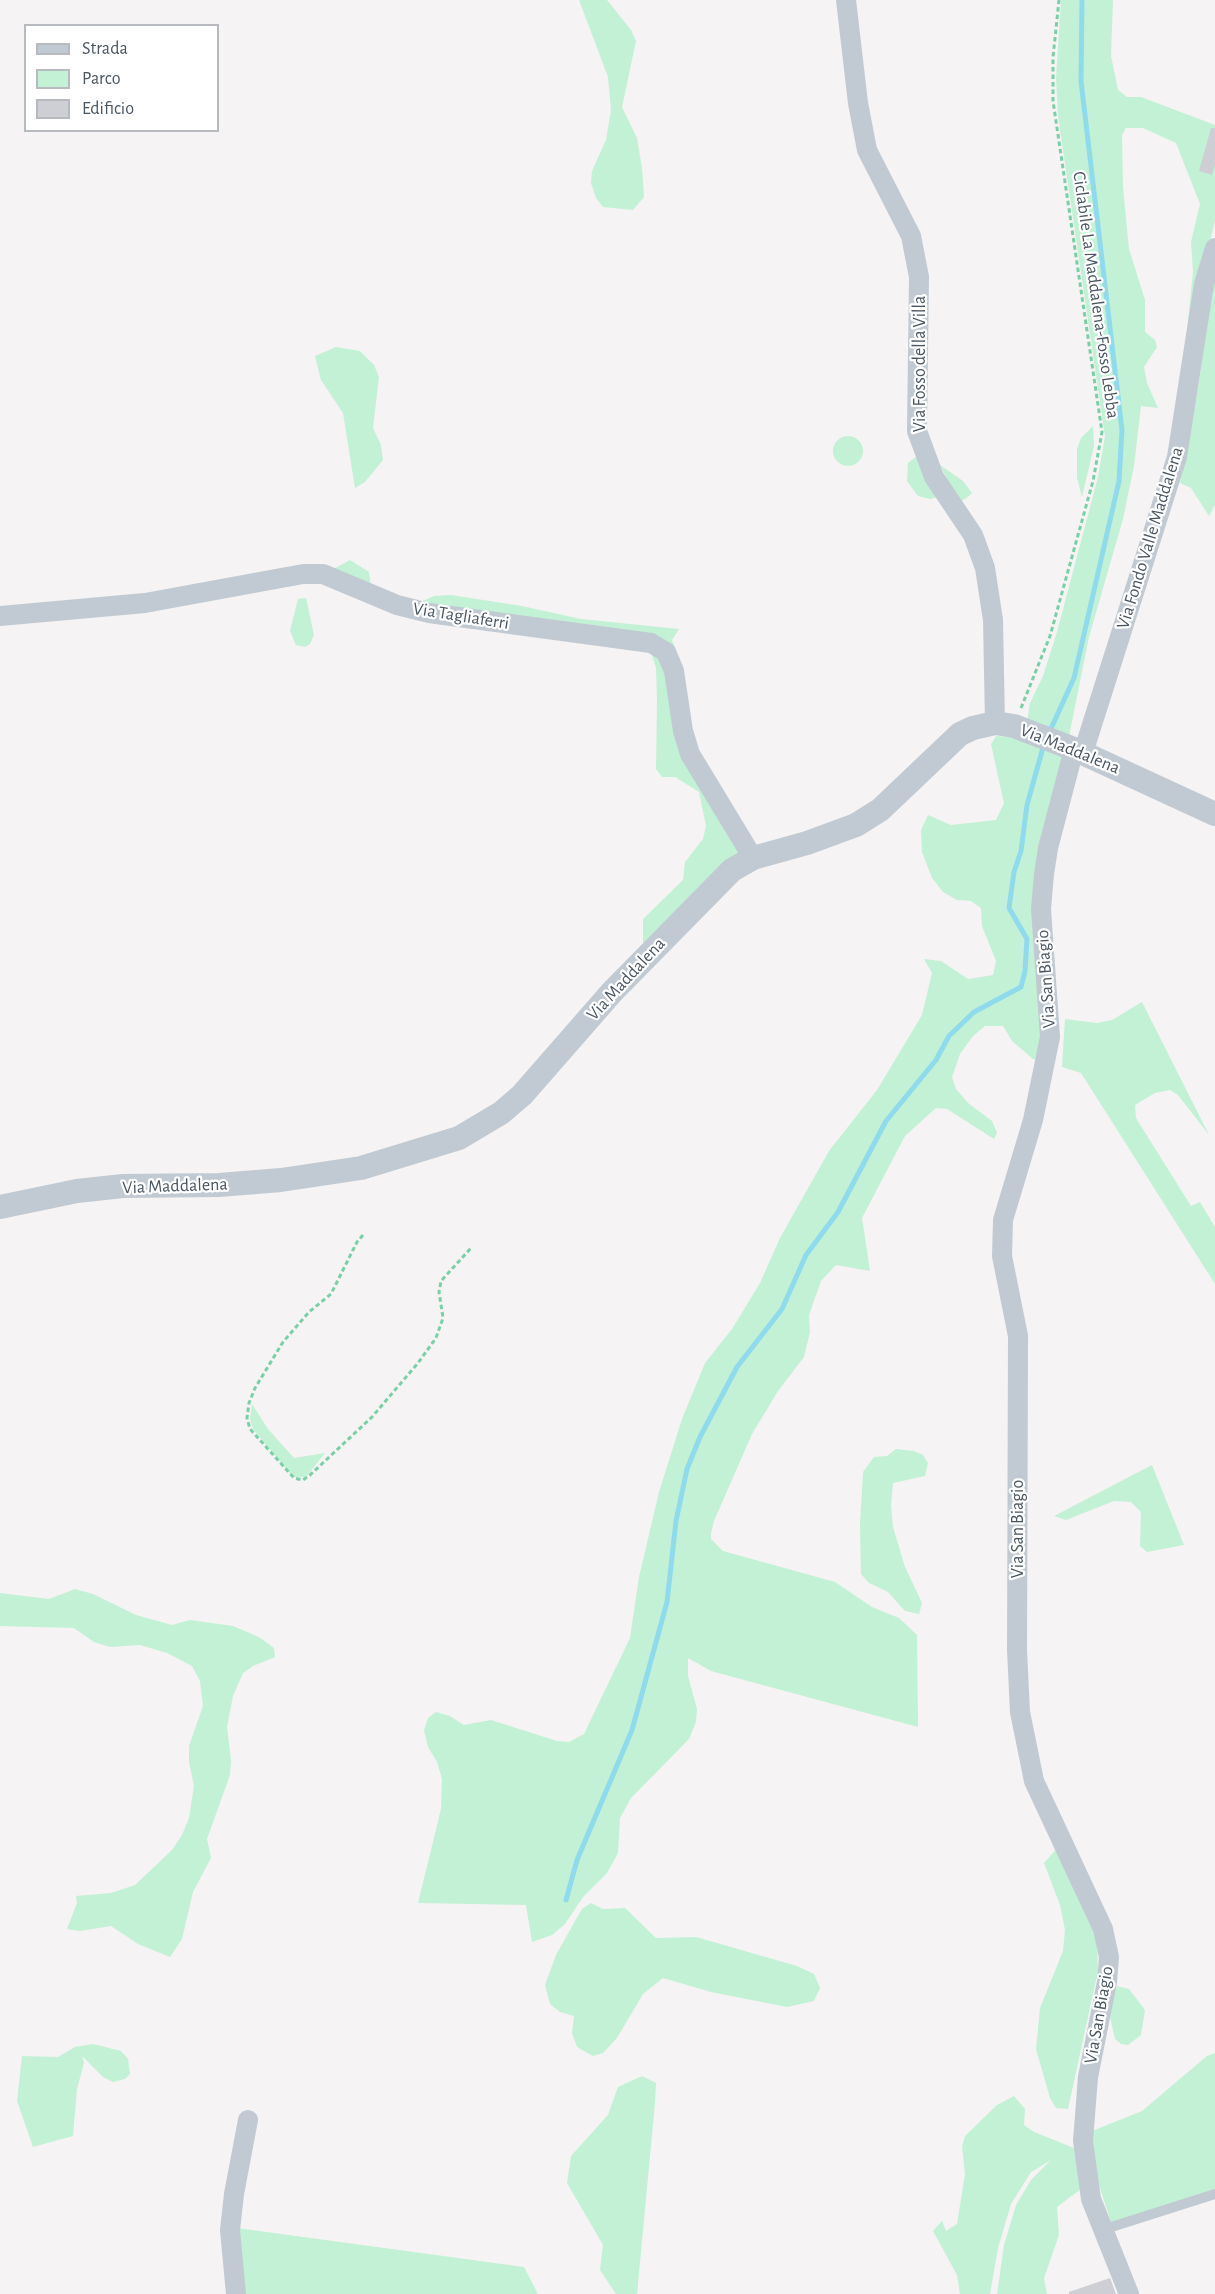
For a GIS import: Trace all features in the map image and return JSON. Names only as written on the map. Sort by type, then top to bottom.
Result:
[{"type":"street","name":"Via Fosso della Villa","points":[[846,0],[856,92],[867,150],[911,236],[919,277],[917,431],[934,477],[973,536],[985,568],[1012,727]]},
{"type":"street","name":"Via Fondo Valle Maddalena","points":[[1075,749],[1177,457],[1204,284],[1215,248]]},
{"type":"street","name":"Via Tagliaferri","points":[[0,616],[145,603],[303,574],[323,574],[397,605],[429,614],[651,643],[666,652],[674,671],[683,730],[690,754],[753,858]]},
{"type":"street","name":"Via Maddalena","points":[[2,1205],[77,1191],[123,1186],[219,1185],[293,1179],[361,1168],[459,1138],[501,1113],[522,1095],[612,992],[732,870],[753,858],[807,843],[856,825],[880,810],[960,734],[973,728],[1012,727],[1075,749],[1215,814]]},
{"type":"street","name":"Via San Biagio","points":[[1075,749],[1048,848],[1044,874],[1041,909],[1050,1037],[1033,1120],[1003,1220],[1001,1236],[1006,1283],[1018,1336],[1017,1650],[1020,1713],[1034,1781],[1093,1903],[1103,1929],[1108,1957],[1107,1982],[1088,2077],[1083,2141],[1091,2199],[1129,2294]]},
{"type":"street","points":[[236,2294],[230,2230],[234,2194],[248,2120]]},
{"type":"lane","points":[[1102,2230],[1215,2194]]},
{"type":"path","name":"Ciclabile La Maddalena-Fosso Lebba","points":[[1012,727],[1050,636],[1093,481],[1102,432],[1053,101],[1053,57],[1059,0]]},
{"type":"path","points":[[363,1235],[357,1242],[331,1294],[309,1312],[283,1342],[255,1388],[249,1403],[247,1418],[250,1429],[294,1478],[303,1480],[310,1475],[372,1417],[418,1364],[436,1338],[443,1318],[439,1292],[441,1281],[471,1248]]},
{"type":"green space","points":[[579,0],[607,0],[631,30],[636,41],[622,107],[637,138],[642,168],[644,197],[633,210],[603,207],[596,198],[591,183],[592,171],[606,140],[611,110],[608,77]]},
{"type":"green space","points":[[1061,0],[1113,0],[1111,56],[1118,90],[1127,97],[1141,97],[1215,125],[1215,220],[1184,360],[1193,272],[1191,242],[1200,204],[1176,143],[1143,128],[1126,128],[1122,135],[1123,188],[1129,249],[1145,300],[1145,332],[1155,340],[1157,347],[1144,367],[1147,383],[1158,408],[1141,406],[1134,466],[1123,519],[1089,637],[1069,736],[1027,722],[1030,703],[1043,676],[1057,632],[1098,477],[1105,436],[1058,116],[1056,78]]},
{"type":"green space","points":[[1215,266],[1215,505],[1209,516],[1191,488],[1180,483],[1199,382]]},
{"type":"green space","points":[[336,347],[360,351],[374,365],[379,377],[373,428],[381,445],[383,460],[365,482],[355,488],[343,413],[321,380],[315,356]]},
{"type":"green space","points":[[1093,426],[1094,446],[1082,497],[1077,478],[1077,449],[1081,438]]},
{"type":"green space","points":[[848,436],[859,440],[863,451],[859,462],[848,466],[837,462],[833,451],[837,440]]},
{"type":"green space","points":[[921,453],[942,496],[930,499],[918,496],[907,481],[908,463]]},
{"type":"green space","points":[[940,465],[963,481],[972,493],[959,503]]},
{"type":"green space","points":[[350,560],[369,572],[371,588],[330,571]]},
{"type":"green space","points":[[451,595],[522,606],[581,619],[679,629],[672,640],[675,648],[661,639],[414,605],[434,596]]},
{"type":"green space","points":[[306,598],[314,635],[310,644],[305,647],[296,645],[290,631],[298,599]]},
{"type":"green space","points":[[651,652],[666,657],[689,756],[747,852],[643,954],[643,919],[683,880],[685,862],[703,839],[706,826],[699,792],[675,777],[662,777],[656,769],[656,668]]},
{"type":"green space","points":[[996,736],[1009,737],[1056,751],[1067,762],[1045,846],[1044,1062],[1033,1059],[1012,1041],[1003,1026],[985,1026],[973,1036],[960,1054],[952,1077],[956,1089],[968,1103],[992,1121],[997,1133],[994,1139],[947,1109],[936,1108],[905,1136],[862,1218],[870,1271],[836,1265],[821,1281],[809,1315],[810,1332],[804,1357],[778,1391],[752,1434],[714,1521],[711,1533],[711,1539],[723,1551],[835,1582],[872,1607],[899,1618],[917,1635],[918,1727],[711,1671],[688,1658],[688,1676],[697,1709],[696,1722],[689,1739],[631,1798],[620,1818],[618,1853],[607,1873],[583,1897],[565,1924],[552,1935],[532,1942],[526,1905],[418,1903],[441,1809],[442,1779],[437,1762],[428,1747],[424,1730],[428,1718],[436,1712],[450,1716],[464,1725],[491,1720],[557,1741],[569,1742],[584,1734],[630,1638],[639,1577],[659,1492],[682,1419],[705,1363],[732,1329],[760,1283],[780,1238],[829,1151],[877,1090],[922,1015],[932,973],[924,959],[941,961],[968,979],[993,975],[996,961],[982,926],[981,908],[971,901],[957,900],[943,892],[932,878],[922,852],[921,830],[928,815],[951,825],[996,820],[1004,803],[991,744]]},
{"type":"green space","points":[[1142,1002],[1209,1135],[1178,1095],[1170,1090],[1155,1093],[1135,1105],[1136,1118],[1191,1206],[1200,1202],[1215,1227],[1215,1284],[1081,1073],[1062,1067],[1065,1019],[1097,1023],[1112,1020]]},
{"type":"green space","points":[[252,1404],[268,1429],[294,1458],[325,1453],[306,1477],[293,1477],[253,1429],[250,1419]]},
{"type":"green space","points":[[896,1449],[914,1451],[923,1455],[928,1463],[925,1476],[893,1483],[891,1506],[893,1527],[905,1567],[922,1603],[919,1614],[905,1611],[888,1592],[869,1583],[861,1574],[860,1524],[863,1472],[874,1457],[887,1456]]},
{"type":"green space","points":[[1152,1465],[1184,1545],[1147,1552],[1140,1546],[1141,1512],[1131,1502],[1114,1501],[1066,1520],[1054,1516]]},
{"type":"green space","points":[[75,1589],[93,1594],[136,1615],[172,1625],[190,1620],[233,1626],[259,1637],[274,1648],[275,1657],[243,1673],[233,1696],[227,1727],[231,1760],[230,1775],[207,1839],[211,1858],[193,1892],[182,1939],[170,1957],[138,1944],[111,1926],[80,1931],[67,1929],[77,1903],[76,1896],[111,1893],[135,1885],[172,1850],[182,1835],[189,1818],[194,1786],[189,1762],[189,1746],[203,1706],[200,1681],[192,1666],[167,1653],[140,1645],[110,1647],[94,1642],[74,1628],[0,1626],[0,1593],[49,1599]]},
{"type":"green space","points":[[1059,1846],[1097,1940],[1098,1971],[1068,2109],[1056,2108],[1050,2098],[1036,2049],[1040,2008],[1063,1951],[1065,1930],[1060,1905],[1044,1863]]},
{"type":"green space","points":[[591,1903],[603,1909],[625,1908],[656,1938],[696,1937],[797,1966],[814,1974],[820,1988],[814,2001],[787,2007],[711,1992],[663,1978],[643,1994],[617,2038],[603,2053],[593,2056],[577,2047],[572,2033],[574,2016],[560,2012],[550,2004],[545,1985],[556,1955],[575,1921],[582,1909]]},
{"type":"green space","points":[[1117,1986],[1129,1989],[1145,2010],[1141,2035],[1128,2045],[1121,2044],[1115,2039],[1110,2017],[1113,1993]]},
{"type":"green space","points":[[93,2044],[121,2051],[128,2059],[130,2074],[125,2079],[113,2082],[103,2077],[82,2056],[84,2063],[77,2089],[73,2136],[33,2147],[17,2101],[22,2056],[58,2057],[75,2047]]},
{"type":"green space","points":[[1215,2053],[1215,2189],[1112,2225],[1093,2167],[1087,2133],[1142,2111],[1207,2056]]},
{"type":"green space","points":[[642,2076],[656,2083],[637,2294],[616,2294],[600,2270],[603,2245],[567,2183],[571,2156],[608,2115],[618,2087]]},
{"type":"green space","points":[[1014,2096],[1025,2109],[1024,2125],[1034,2132],[1074,2148],[1081,2189],[1057,2207],[1059,2235],[1044,2278],[1047,2294],[997,2294],[1004,2245],[1016,2205],[1031,2180],[1051,2160],[1031,2172],[1011,2204],[998,2248],[990,2294],[960,2294],[957,2275],[933,2231],[942,2221],[946,2231],[957,2224],[965,2174],[962,2146],[965,2136],[997,2105]]},
{"type":"green space","points":[[237,2228],[524,2267],[538,2294],[241,2294]]},
{"type":"building","points":[[1211,128],[1215,128],[1215,164],[1212,175],[1199,171]]},
{"type":"building","points":[[1110,2278],[1116,2294],[1069,2294],[1069,2292]]},
{"type":"waterway","points":[[1049,733],[1074,678],[1119,481],[1122,430],[1081,81],[1082,0]]},
{"type":"waterway","points":[[566,1900],[577,1860],[632,1730],[667,1602],[676,1521],[687,1469],[700,1437],[737,1367],[782,1309],[806,1255],[838,1212],[886,1121],[936,1060],[949,1036],[974,1012],[1021,987],[1025,971],[1027,939],[1009,908],[1014,872],[1021,851],[1027,805],[1044,744]]}]
